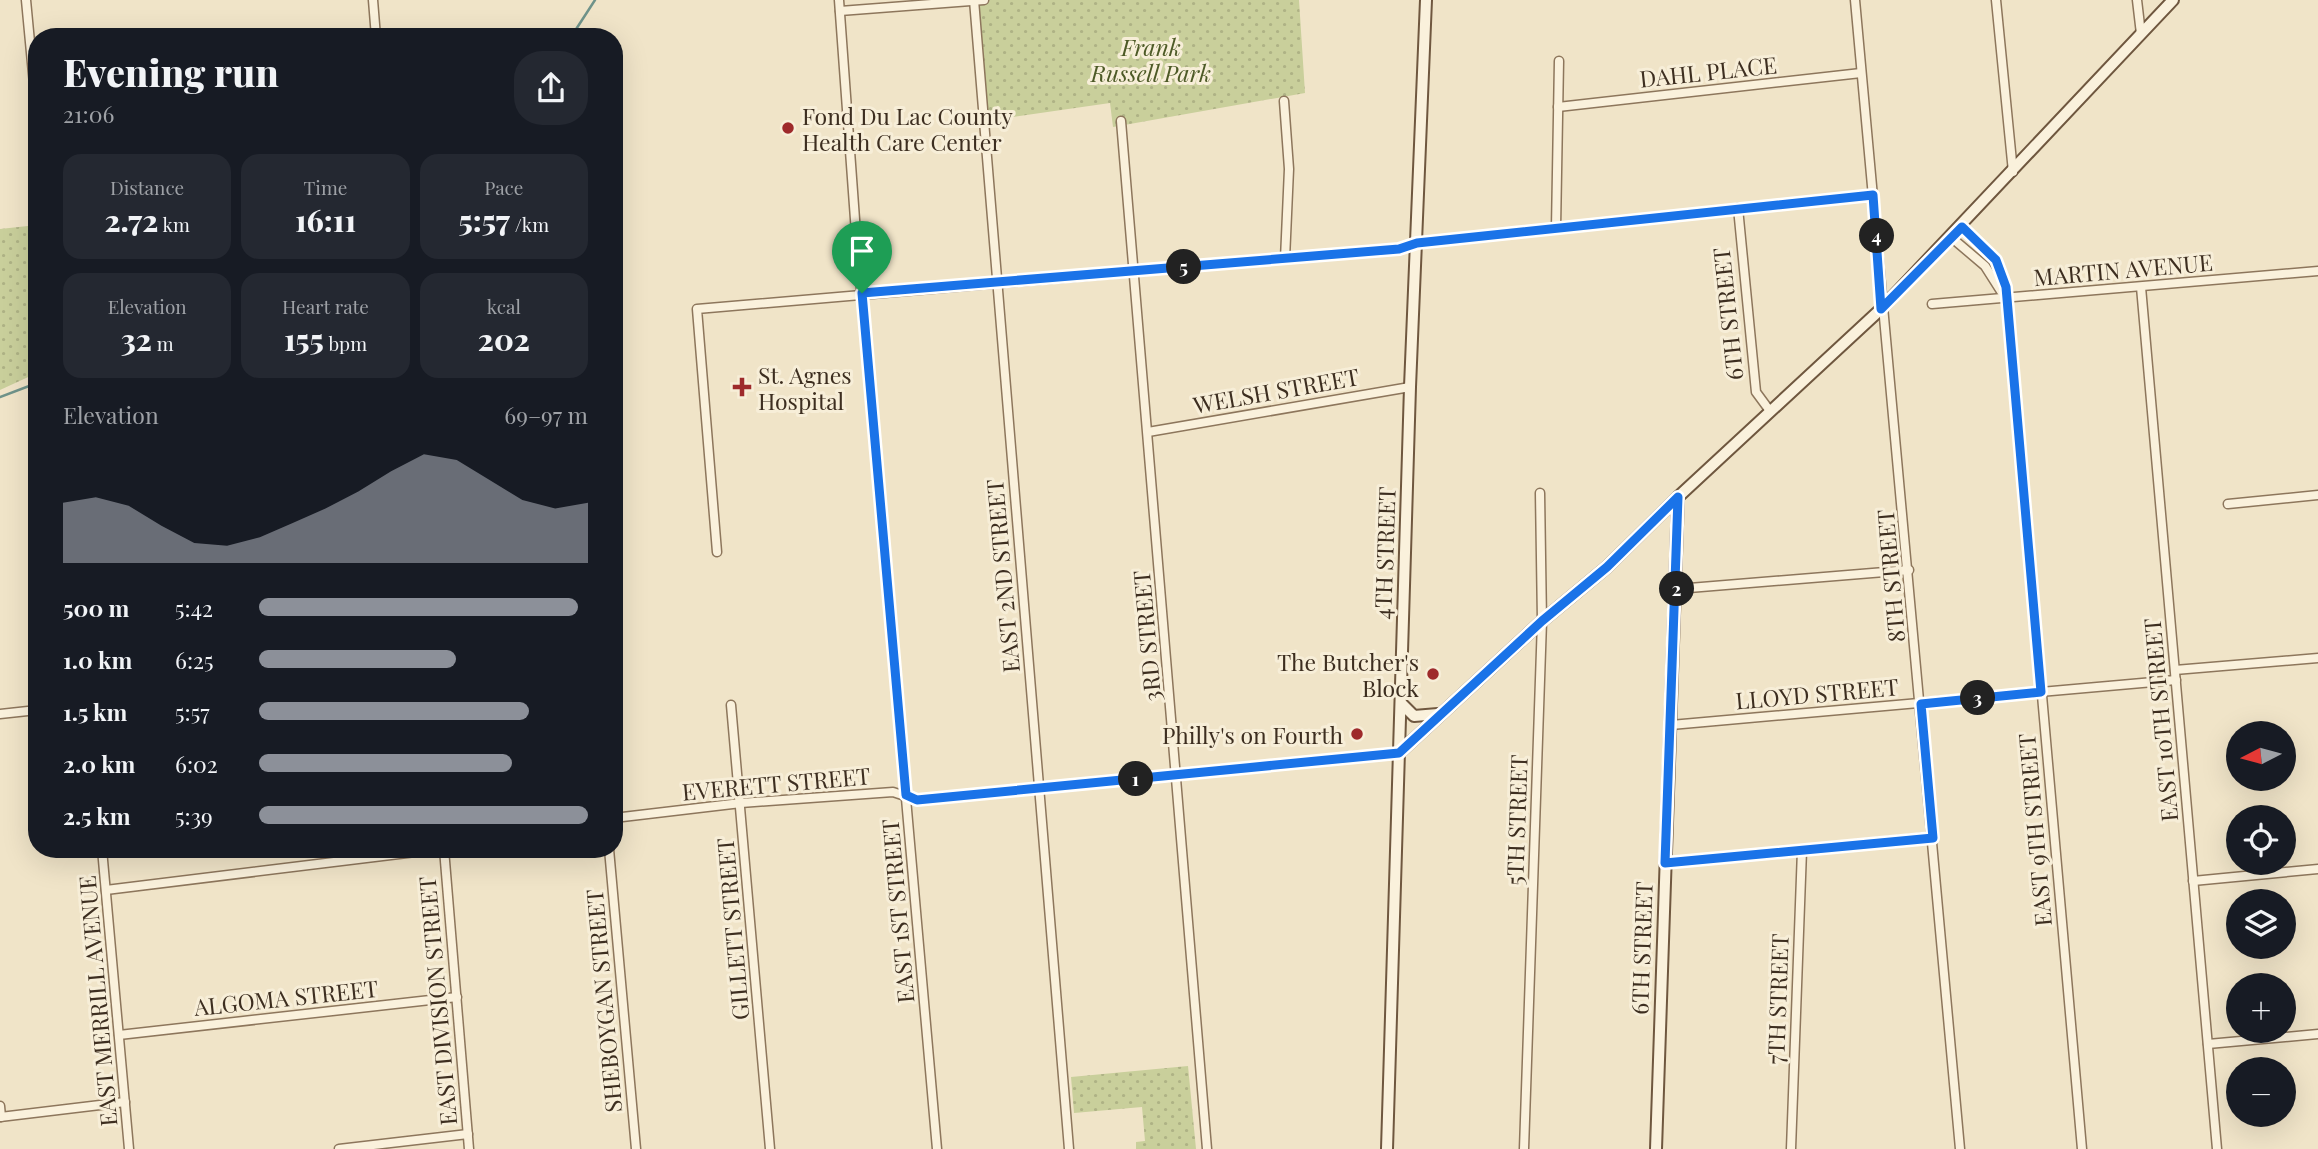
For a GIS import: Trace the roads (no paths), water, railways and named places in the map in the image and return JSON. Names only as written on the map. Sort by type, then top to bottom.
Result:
[{"type":"street","points":[[26,0],[29,28]]},
{"type":"street","points":[[373,0],[375,28]]},
{"type":"street","name":"EAST 1ST STREET","points":[[839,0],[936,1149]]},
{"type":"street","points":[[840,11],[984,0]]},
{"type":"street","name":"4TH STREET","points":[[1387,1149],[1410,387],[1426,0]]},
{"type":"street","name":"8TH STREET","points":[[1855,0],[1881,309],[1891,368],[1960,1149]]},
{"type":"street","points":[[1996,0],[2013,172]]},
{"type":"street","points":[[2137,0],[2141,34]]},
{"type":"street","points":[[1399,753],[1542,621],[1607,567],[1678,497],[1881,309],[1952,238],[2173,0]]},
{"type":"street","name":"EAST 2ND STREET","points":[[974,1],[1069,1149]]},
{"type":"street","points":[[1556,228],[1559,61]]},
{"type":"street","name":"DAHL PLACE","points":[[1558,107],[1861,73]]},
{"type":"street","points":[[1284,101],[1289,169],[1285,258]]},
{"type":"street","name":"3RD STREET","points":[[1121,121],[1207,1149]]},
{"type":"street","points":[[717,552],[697,309],[1399,249],[1417,243],[1873,195]]},
{"type":"street","name":"6TH STREET","points":[[1738,208],[1756,392],[1770,411]]},
{"type":"street","name":"EAST 9TH STREET","points":[[1962,227],[1997,263],[2004,277],[2082,1149]]},
{"type":"street","name":"EAST 9TH STREET","points":[[1952,238],[1985,266],[2006,299]]},
{"type":"street","name":"MARTIN AVENUE","points":[[1932,304],[2318,271]]},
{"type":"street","name":"EAST 10TH STREET","points":[[2141,287],[2217,1149]]},
{"type":"street","name":"WELSH STREET","points":[[1148,432],[1410,387]]},
{"type":"street","name":"5TH STREET","points":[[1524,1149],[1542,621],[1540,493]]},
{"type":"street","points":[[2228,504],[2318,495]]},
{"type":"street","name":"6TH STREET","points":[[1656,1149],[1678,497]]},
{"type":"street","points":[[1676,589],[1909,570]]},
{"type":"street","points":[[2175,670],[2318,658]]},
{"type":"street","name":"LLOYD STREET","points":[[1671,726],[2176,680]]},
{"type":"street","points":[[1401,702],[1409,713],[1419,717],[1435,716],[1444,712]]},
{"type":"street","name":"GILLETT STREET","points":[[731,705],[770,1149]]},
{"type":"street","points":[[0,714],[28,711]]},
{"type":"street","name":"EVERETT STREET","points":[[623,817],[741,803],[893,792],[917,800],[1399,753]]},
{"type":"street","points":[[1665,863],[1933,838]]},
{"type":"street","name":"7TH STREET","points":[[1791,1149],[1802,850]]},
{"type":"street","name":"EAST MERRILL AVENUE","points":[[103,858],[129,1149]]},
{"type":"street","points":[[106,890],[368,858]]},
{"type":"street","name":"EAST DIVISION STREET","points":[[443,858],[469,1149]]},
{"type":"street","name":"SHEBOYGAN STREET","points":[[610,858],[636,1149]]},
{"type":"street","points":[[2193,881],[2318,869]]},
{"type":"street","name":"ALGOMA STREET","points":[[119,1035],[457,997]]},
{"type":"street","points":[[2208,1044],[2318,1034]]},
{"type":"street","points":[[0,1106],[0,1117],[125,1102]]},
{"type":"street","points":[[339,1149],[468,1134]]},
{"type":"waterway","points":[[577,28],[595,0]]},
{"type":"waterway","points":[[0,397],[28,386]]},
{"type":"place","name":"Fond Du Lac County Health Care Center","points":[[788,128]]},
{"type":"place","name":"St. Agnes Hospital","points":[[742,387]]},
{"type":"place","name":"The Butcher's Block","points":[[1433,674]]},
{"type":"place","name":"Philly's on Fourth","points":[[1357,734]]},
{"type":"park label","name":"Frank Russell Park","points":[[1151,59]]}]
